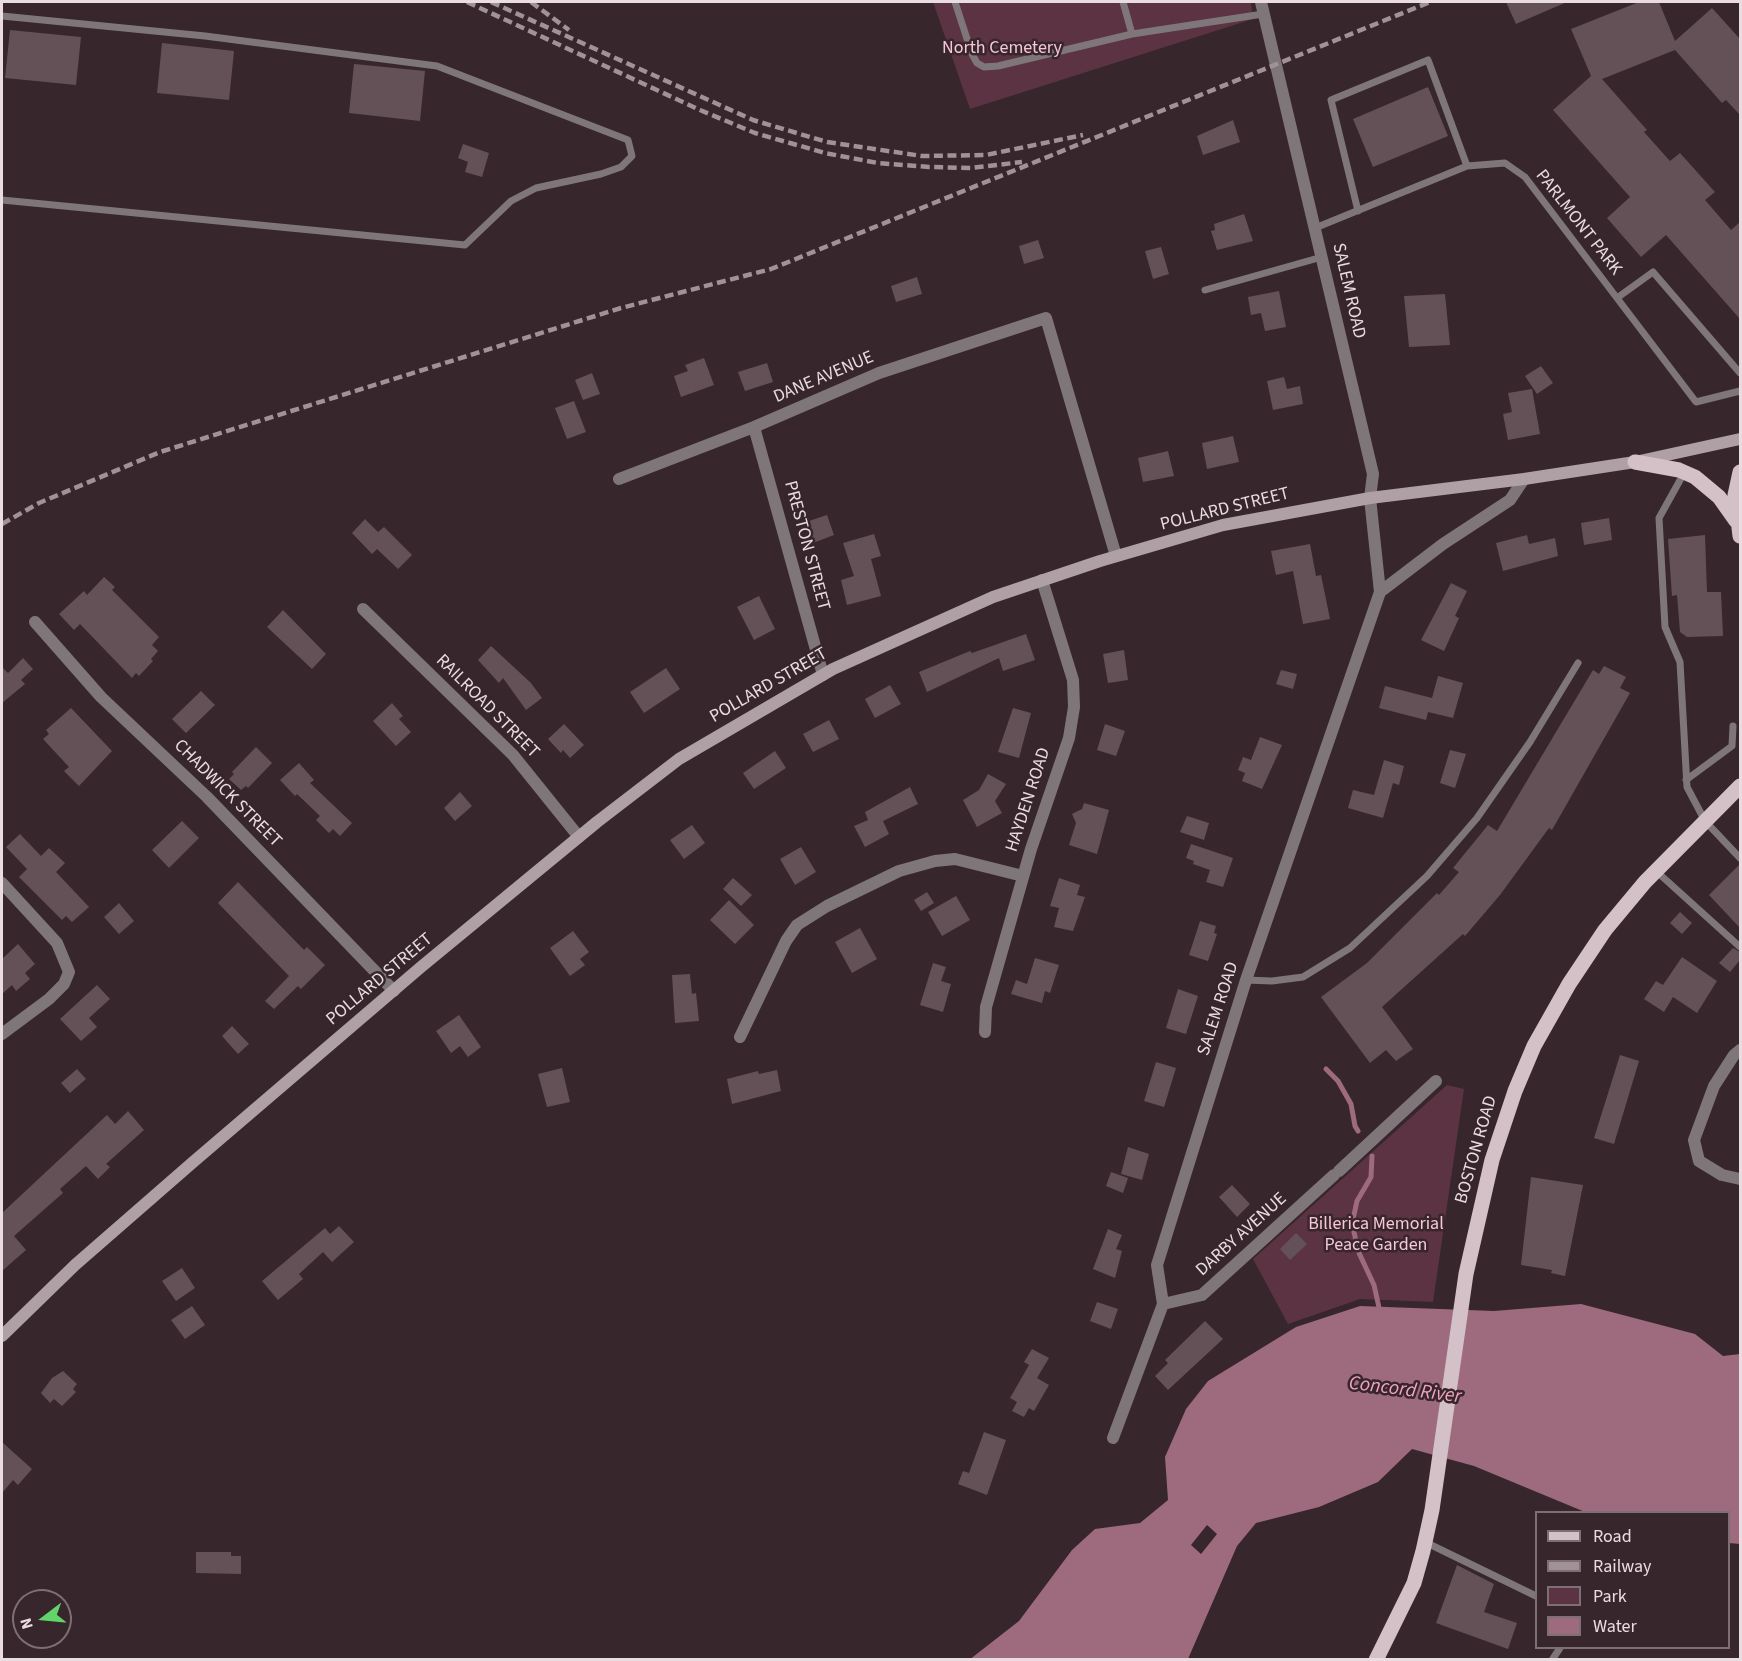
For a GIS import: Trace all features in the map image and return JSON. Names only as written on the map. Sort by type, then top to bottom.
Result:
[{"type":"main road","name":"POLLARD STREET","points":[[2,1336],[84,1257],[394,990],[579,837],[679,759],[823,675],[993,597],[1116,556],[1223,525],[1370,498],[1524,479],[1635,462],[1740,439]]},
{"type":"main road","points":[[1635,462],[1695,477],[1719,497],[1738,529]]},
{"type":"main road","points":[[1738,529],[1735,495],[1740,472]]},
{"type":"main road","name":"BOSTON ROAD","points":[[1376,1659],[1414,1583],[1425,1542],[1432,1510],[1435,1474],[1466,1274],[1492,1160],[1534,1046],[1605,930],[1656,871],[1739,790]]},
{"type":"street","name":"SALEM ROAD","points":[[1113,1438],[1163,1304],[1157,1265],[1246,980],[1380,592],[1370,498],[1373,474],[1262,8]]},
{"type":"street","name":"DANE AVENUE","points":[[619,479],[754,427],[879,373],[1046,318],[1116,556]]},
{"type":"street","name":"PRESTON STREET","points":[[754,427],[823,675]]},
{"type":"street","points":[[1380,592],[1443,544],[1510,500],[1524,479]]},
{"type":"street","name":"HAYDEN ROAD","points":[[985,1032],[986,1007],[1023,876],[1069,738],[1074,707],[1073,680],[1042,580]]},
{"type":"street","name":"RAILROAD STREET","points":[[363,609],[513,755],[579,837]]},
{"type":"street","name":"CHADWICK STREET","points":[[35,622],[101,697],[207,797],[394,990]]},
{"type":"street","points":[[740,1037],[786,941],[797,925],[846,896],[898,871],[955,859],[1023,876]]},
{"type":"street","points":[[2,883],[57,943],[69,972],[64,984],[49,999],[2,1034]]},
{"type":"street","points":[[1740,1050],[1734,1055],[1714,1086],[1694,1140],[1699,1161],[1722,1175],[1740,1179]]},
{"type":"street","name":"DARBY AVENUE","points":[[1163,1304],[1202,1295],[1436,1081]]},
{"type":"lane","points":[[955,2],[972,54],[977,63],[984,67],[999,66],[1132,34],[1262,8]]},
{"type":"lane","points":[[1123,2],[1132,34]]},
{"type":"lane","points":[[2,16],[205,36],[437,66],[628,140],[632,156],[621,167],[536,188],[511,201],[465,245],[2,200]]},
{"type":"lane","points":[[1358,211],[1331,100],[1428,60],[1467,166]]},
{"type":"lane","name":"PARLMONT PARK","points":[[1315,228],[1467,166],[1505,163],[1526,177],[1696,402],[1740,391]]},
{"type":"lane","points":[[1205,290],[1322,257]]},
{"type":"lane","points":[[1617,298],[1653,272],[1740,373]]},
{"type":"lane","points":[[1684,473],[1659,518],[1665,627],[1680,662],[1686,787],[1705,821],[1740,858]]},
{"type":"lane","points":[[1246,980],[1272,981],[1303,977],[1350,948],[1427,876],[1477,818],[1530,742],[1578,663]]},
{"type":"lane","points":[[1686,780],[1732,746],[1733,726]]},
{"type":"lane","points":[[1656,871],[1740,946]]},
{"type":"lane","points":[[1425,1542],[1535,1596]]},
{"type":"green space","name":"North Cemetery","points":[[933,2],[1251,2],[1253,19],[970,109]]},
{"type":"green space","name":"Billerica Memorial Peace Garden","points":[[1447,1085],[1464,1089],[1433,1302],[1360,1299],[1288,1324],[1253,1259]]},
{"type":"water","name":"Concord River","points":[[1581,1304],[1695,1334],[1723,1356],[1740,1354],[1740,1544],[1730,1543],[1730,1511],[1583,1511],[1474,1466],[1412,1449],[1378,1482],[1319,1507],[1256,1523],[1237,1546],[1188,1659],[969,1660],[1019,1621],[1072,1550],[1095,1529],[1140,1523],[1168,1500],[1165,1457],[1186,1409],[1208,1381],[1296,1327],[1360,1306],[1494,1311]],"holes":[[[1207,1525],[1217,1534],[1201,1554],[1191,1545]]]},
{"type":"building","points":[[1506,2],[1567,2],[1516,24]]},
{"type":"building","points":[[1639,2],[1659,2],[1675,41],[1712,8],[1740,39],[1740,115],[1726,100],[1722,103],[1675,50],[1602,79],[1647,130],[1644,132],[1670,161],[1680,153],[1715,192],[1705,200],[1731,230],[1740,222],[1740,319],[1666,235],[1641,257],[1607,218],[1630,197],[1553,110],[1591,76],[1571,29]]},
{"type":"building","points":[[10,30],[81,37],[76,85],[5,78]]},
{"type":"building","points":[[162,43],[234,51],[229,100],[157,93]]},
{"type":"building","points":[[354,64],[425,71],[420,121],[349,113]]},
{"type":"building","points":[[1428,87],[1448,136],[1373,167],[1353,119]]},
{"type":"building","points":[[1233,120],[1240,142],[1203,155],[1197,136]]},
{"type":"building","points":[[463,144],[489,153],[482,177],[465,172],[468,162],[458,158]]},
{"type":"building","points":[[1244,214],[1253,241],[1217,250],[1211,231],[1215,230],[1214,224]]},
{"type":"building","points":[[1038,240],[1044,258],[1024,264],[1019,246]]},
{"type":"building","points":[[1161,247],[1169,274],[1153,279],[1145,251]]},
{"type":"building","points":[[917,277],[922,294],[896,302],[891,286]]},
{"type":"building","points":[[1279,291],[1286,327],[1265,331],[1261,313],[1251,315],[1248,297]]},
{"type":"building","points":[[1445,294],[1450,345],[1409,347],[1404,296]]},
{"type":"building","points":[[704,358],[714,385],[681,397],[674,376],[688,371],[685,365]]},
{"type":"building","points":[[767,363],[773,382],[745,391],[738,372]]},
{"type":"building","points":[[1541,366],[1553,383],[1537,394],[1525,376]]},
{"type":"building","points":[[592,373],[600,394],[583,400],[575,380]]},
{"type":"building","points":[[1284,377],[1287,389],[1300,386],[1303,404],[1273,410],[1267,381]]},
{"type":"building","points":[[1532,389],[1540,434],[1508,440],[1503,414],[1512,412],[1508,393]]},
{"type":"building","points":[[574,401],[586,432],[567,439],[555,408]]},
{"type":"building","points":[[1233,436],[1239,462],[1207,469],[1202,443]]},
{"type":"building","points":[[1168,451],[1174,476],[1143,482],[1138,458]]},
{"type":"building","points":[[827,515],[834,535],[813,543],[806,522]]},
{"type":"building","points":[[1609,518],[1612,540],[1584,545],[1581,523]]},
{"type":"building","points":[[365,519],[378,532],[384,527],[412,555],[398,569],[377,549],[372,554],[352,533]]},
{"type":"building","points":[[874,534],[881,556],[871,559],[881,596],[847,605],[841,580],[854,576],[843,543]]},
{"type":"building","points":[[1527,535],[1529,544],[1555,538],[1558,556],[1503,571],[1496,543]]},
{"type":"building","points":[[1705,535],[1707,592],[1721,592],[1723,636],[1687,637],[1680,632],[1677,595],[1672,596],[1668,539]]},
{"type":"building","points":[[1310,544],[1316,576],[1321,575],[1330,619],[1303,624],[1293,571],[1276,575],[1271,551]]},
{"type":"building","points":[[104,577],[115,587],[112,590],[159,637],[152,645],[158,651],[151,659],[153,661],[139,676],[136,673],[132,678],[80,624],[74,630],[59,614],[84,591],[87,595]]},
{"type":"building","points":[[1451,583],[1467,591],[1455,616],[1459,618],[1444,651],[1421,640]]},
{"type":"building","points":[[759,596],[775,629],[754,640],[737,607]]},
{"type":"building","points":[[283,610],[326,654],[312,669],[267,627]]},
{"type":"building","points":[[1026,634],[1035,660],[1003,671],[999,658],[927,692],[919,672],[970,651],[972,653]]},
{"type":"building","points":[[491,646],[531,683],[542,698],[526,710],[503,678],[499,683],[478,660]]},
{"type":"building","points":[[1124,650],[1128,680],[1108,683],[1103,654]]},
{"type":"building","points":[[23,658],[33,669],[21,680],[25,684],[2,703],[2,667],[8,673]]},
{"type":"building","points":[[1604,666],[1626,677],[1620,688],[1630,693],[1552,830],[1549,828],[1500,895],[1465,936],[1463,934],[1382,1007],[1413,1049],[1396,1061],[1386,1050],[1370,1063],[1321,997],[1367,963],[1437,893],[1439,895],[1459,872],[1453,868],[1488,825],[1497,831],[1593,670],[1599,674]]},
{"type":"building","points":[[666,668],[680,689],[644,713],[630,692]]},
{"type":"building","points":[[1281,670],[1297,674],[1293,689],[1276,684]]},
{"type":"building","points":[[1438,676],[1463,683],[1453,718],[1428,712],[1426,720],[1379,708],[1385,686],[1432,698]]},
{"type":"building","points":[[890,685],[901,704],[875,718],[865,699]]},
{"type":"building","points":[[201,691],[215,705],[186,733],[172,719]]},
{"type":"building","points":[[392,703],[403,716],[399,719],[411,732],[396,746],[373,721]]},
{"type":"building","points":[[71,708],[112,751],[79,786],[64,771],[69,767],[43,739],[49,734],[46,730]]},
{"type":"building","points":[[1013,708],[1031,713],[1019,758],[998,752]]},
{"type":"building","points":[[829,720],[839,739],[813,752],[803,734]]},
{"type":"building","points":[[564,724],[584,745],[570,758],[563,750],[561,753],[548,739]]},
{"type":"building","points":[[1105,724],[1125,731],[1116,756],[1097,750]]},
{"type":"building","points":[[1260,737],[1282,745],[1262,789],[1242,781],[1245,773],[1238,770],[1243,757],[1251,760]]},
{"type":"building","points":[[256,747],[272,763],[248,788],[246,786],[241,790],[229,779],[234,774],[232,772]]},
{"type":"building","points":[[1450,750],[1466,754],[1455,788],[1440,783]]},
{"type":"building","points":[[775,751],[786,768],[754,789],[743,773]]},
{"type":"building","points":[[1384,760],[1404,766],[1399,785],[1393,783],[1383,818],[1348,808],[1353,790],[1374,795]]},
{"type":"building","points":[[299,763],[314,780],[310,783],[352,823],[340,836],[333,829],[329,833],[316,820],[320,816],[297,794],[295,796],[280,780]]},
{"type":"building","points":[[988,774],[1006,784],[995,801],[1002,813],[977,827],[963,800],[979,790]]},
{"type":"building","points":[[910,787],[918,804],[883,821],[889,834],[865,847],[854,826],[868,820],[865,812]]},
{"type":"building","points":[[460,792],[472,806],[455,821],[444,808]]},
{"type":"building","points":[[1084,803],[1109,810],[1097,854],[1069,845],[1076,823],[1072,814],[1082,809]]},
{"type":"building","points":[[1187,816],[1209,823],[1204,840],[1180,832]]},
{"type":"building","points":[[182,821],[199,838],[169,868],[152,850]]},
{"type":"building","points":[[692,825],[705,843],[684,859],[670,840]]},
{"type":"building","points":[[20,834],[41,856],[49,848],[65,863],[56,872],[89,907],[72,922],[66,916],[62,920],[19,877],[27,869],[6,847]]},
{"type":"building","points":[[1191,844],[1233,858],[1223,887],[1206,882],[1210,870],[1193,864],[1194,861],[1186,858]]},
{"type":"building","points":[[801,847],[816,872],[795,885],[780,859]]},
{"type":"building","points":[[1740,864],[1740,928],[1709,895]]},
{"type":"building","points":[[733,878],[752,895],[741,906],[723,889]]},
{"type":"building","points":[[1059,878],[1080,885],[1077,895],[1085,897],[1073,931],[1054,927],[1059,908],[1050,906]]},
{"type":"building","points":[[238,882],[304,950],[307,947],[325,965],[301,989],[298,986],[274,1009],[265,1001],[289,976],[218,903]]},
{"type":"building","points":[[927,892],[934,903],[921,911],[914,900]]},
{"type":"building","points":[[956,896],[970,920],[942,936],[928,912]]},
{"type":"building","points":[[729,900],[754,925],[735,944],[710,920]]},
{"type":"building","points":[[119,903],[134,921],[119,934],[104,917]]},
{"type":"building","points":[[1680,912],[1692,923],[1682,934],[1670,923]]},
{"type":"building","points":[[1200,921],[1216,926],[1214,933],[1217,934],[1208,961],[1189,955]]},
{"type":"building","points":[[860,928],[877,959],[852,973],[835,942]]},
{"type":"building","points":[[573,931],[589,952],[580,959],[585,965],[570,976],[550,948]]},
{"type":"building","points":[[18,944],[35,964],[25,973],[30,979],[16,991],[12,985],[2,994],[2,959]]},
{"type":"building","points":[[1733,948],[1740,952],[1740,960],[1730,972],[1719,963]]},
{"type":"building","points":[[1682,957],[1717,981],[1697,1013],[1673,997],[1664,1012],[1644,999],[1656,981],[1663,985]]},
{"type":"building","points":[[1035,958],[1059,965],[1050,993],[1045,991],[1042,1003],[1011,994],[1016,980],[1027,984]]},
{"type":"building","points":[[933,963],[946,967],[941,981],[951,984],[943,1012],[920,1005]]},
{"type":"building","points":[[690,974],[692,994],[696,993],[699,1021],[675,1023],[672,975]]},
{"type":"building","points":[[97,985],[110,999],[89,1018],[97,1027],[81,1041],[60,1019]]},
{"type":"building","points":[[1178,989],[1198,996],[1186,1034],[1166,1028]]},
{"type":"building","points":[[459,1015],[481,1047],[468,1057],[460,1046],[451,1053],[436,1031]]},
{"type":"building","points":[[232,1026],[249,1044],[238,1054],[222,1036]]},
{"type":"building","points":[[1620,1055],[1639,1061],[1614,1144],[1594,1138]]},
{"type":"building","points":[[1156,1062],[1176,1068],[1164,1107],[1144,1101]]},
{"type":"building","points":[[562,1068],[570,1102],[547,1107],[538,1074]]},
{"type":"building","points":[[77,1069],[86,1079],[70,1093],[61,1083]]},
{"type":"building","points":[[777,1070],[781,1091],[732,1104],[727,1079],[758,1071],[759,1074]]},
{"type":"building","points":[[128,1111],[144,1130],[106,1164],[110,1167],[98,1179],[86,1166],[60,1189],[63,1193],[14,1236],[26,1250],[2,1271],[2,1213],[107,1115],[115,1124]]},
{"type":"building","points":[[1128,1147],[1149,1154],[1142,1180],[1121,1174]]},
{"type":"building","points":[[1111,1172],[1128,1178],[1123,1193],[1106,1186]]},
{"type":"building","points":[[1531,1177],[1583,1185],[1565,1276],[1551,1273],[1552,1270],[1521,1265]]},
{"type":"building","points":[[1232,1185],[1250,1204],[1237,1217],[1219,1197]]},
{"type":"building","points":[[339,1226],[354,1242],[332,1262],[323,1252],[299,1274],[303,1279],[278,1300],[262,1281],[325,1228],[330,1234]]},
{"type":"building","points":[[1108,1229],[1122,1235],[1116,1249],[1122,1251],[1115,1278],[1093,1269]]},
{"type":"building","points":[[1296,1233],[1307,1244],[1290,1260],[1280,1249]]},
{"type":"building","points":[[182,1268],[195,1288],[176,1301],[162,1281]]},
{"type":"building","points":[[1097,1302],[1118,1309],[1111,1329],[1090,1321]]},
{"type":"building","points":[[192,1306],[205,1325],[185,1339],[171,1320]]},
{"type":"building","points":[[1205,1321],[1223,1339],[1168,1390],[1155,1376],[1168,1363],[1165,1360]]},
{"type":"building","points":[[1032,1349],[1049,1358],[1037,1378],[1049,1385],[1034,1411],[1029,1408],[1024,1417],[1012,1411],[1017,1402],[1010,1398],[1029,1365],[1024,1362]]},
{"type":"building","points":[[63,1371],[77,1384],[73,1389],[76,1392],[62,1406],[54,1399],[50,1403],[41,1393],[52,1378]]},
{"type":"building","points":[[984,1432],[1006,1440],[987,1495],[958,1484],[963,1471],[969,1473]]},
{"type":"building","points":[[2,1442],[32,1469],[18,1485],[13,1480],[2,1493]]},
{"type":"building","points":[[196,1552],[231,1552],[231,1556],[241,1556],[241,1574],[196,1573]]},
{"type":"building","points":[[1457,1565],[1494,1584],[1484,1612],[1517,1623],[1508,1649],[1436,1623]]},
{"type":"waterway","points":[[1326,1069],[1338,1081],[1351,1104],[1358,1131]]},
{"type":"waterway","points":[[1372,1156],[1371,1177],[1357,1201],[1352,1224],[1359,1253],[1374,1285],[1380,1312]]},
{"type":"railway","points":[[467,2],[700,110],[755,133],[825,153],[878,163],[971,168],[1022,162]]},
{"type":"railway","points":[[491,2],[753,120],[827,142],[922,156],[986,155],[1083,135]]},
{"type":"railway","points":[[531,2],[569,30]]},
{"type":"railway","points":[[2,524],[39,503],[160,452],[621,308],[771,269],[1430,2]]}]
